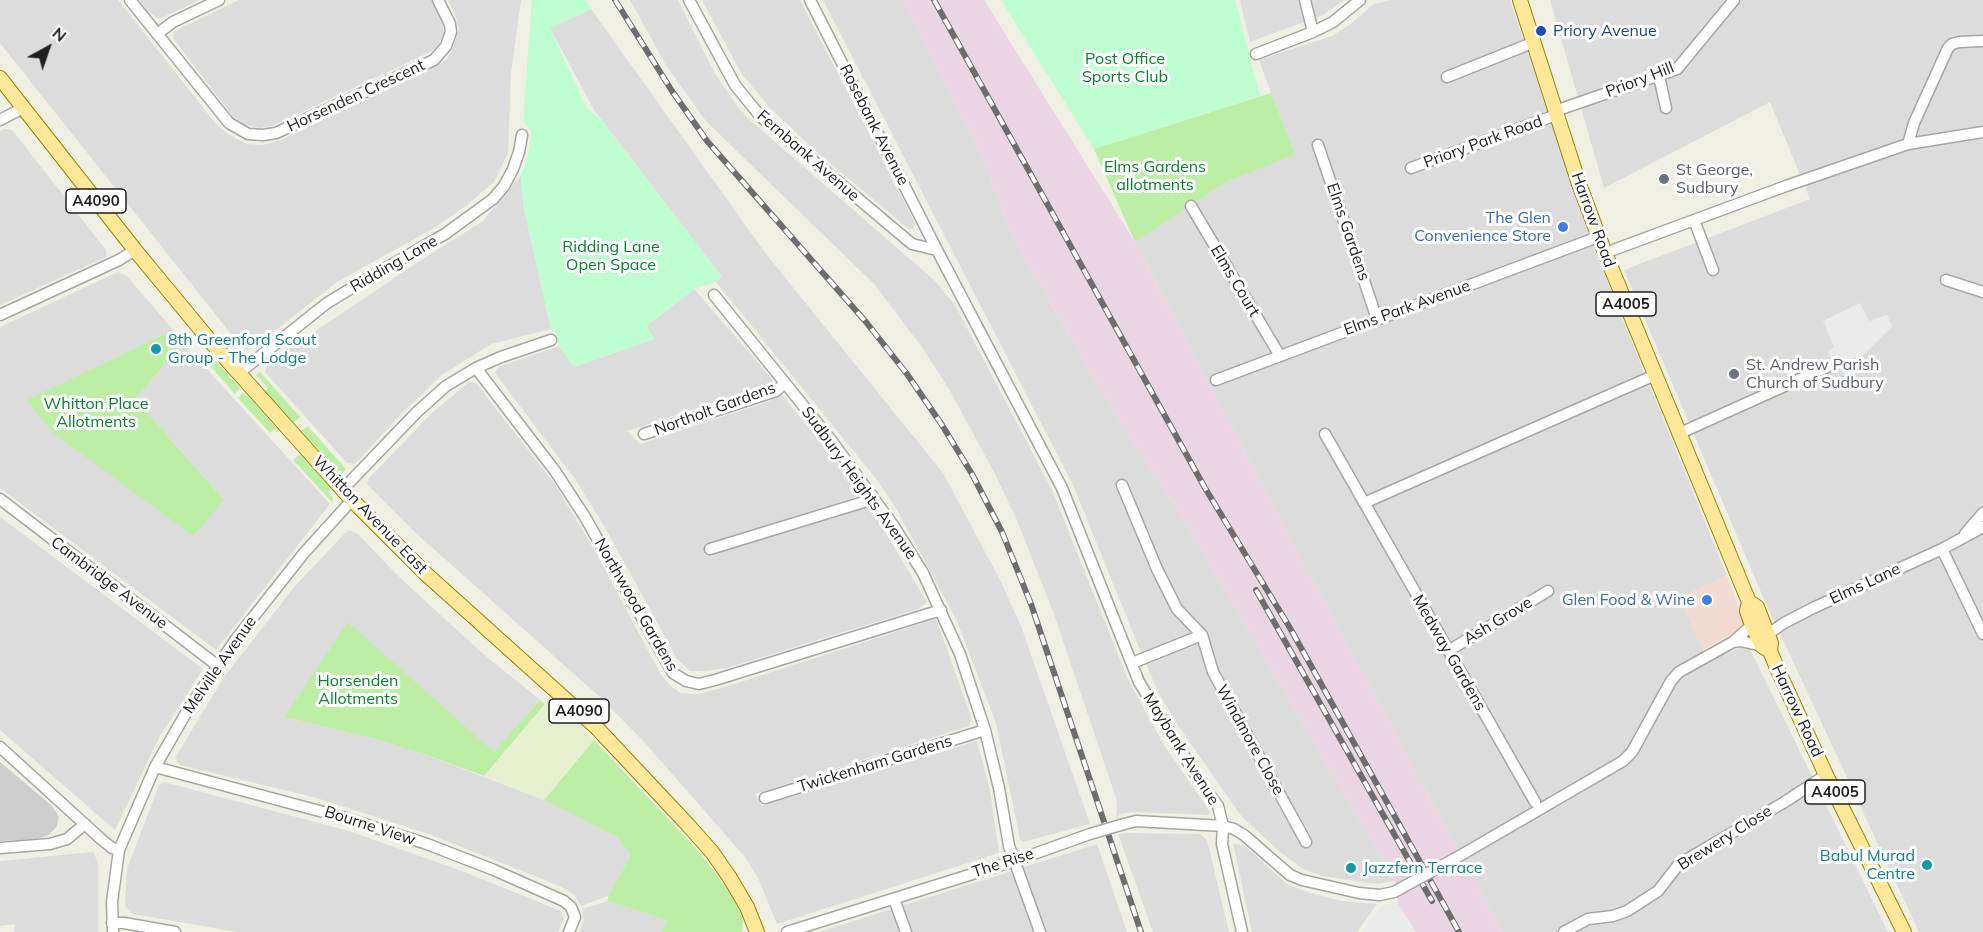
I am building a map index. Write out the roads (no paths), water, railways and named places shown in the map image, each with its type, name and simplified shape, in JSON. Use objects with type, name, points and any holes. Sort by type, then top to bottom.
[{"type":"main road","name":"Harrow Road","points":[[1520,0],[1555,113],[1598,237],[1749,603],[1747,611],[1752,624],[1766,644],[1826,775],[1904,932]]},
{"type":"main road","name":"Whitton Avenue East","points":[[0,78],[135,250],[238,373],[352,500],[426,574],[596,727],[658,792],[718,861],[747,908],[757,932]]},
{"type":"main road","name":"Harrow Road","points":[[1749,603],[1757,607],[1766,644]]},
{"type":"street","points":[[130,0],[157,34],[173,22],[219,0]]},
{"type":"street","name":"Horsenden Crescent","points":[[157,34],[228,123],[248,134],[263,135],[276,133],[434,60],[450,41],[450,24],[438,0]]},
{"type":"street","name":"Fernbank Avenue","points":[[690,0],[735,85],[762,117],[912,244],[937,250]]},
{"type":"street","name":"Rosebank Avenue","points":[[810,0],[937,250]]},
{"type":"street","points":[[1305,0],[1313,33]]},
{"type":"street","points":[[1256,54],[1313,33],[1333,22],[1360,0]]},
{"type":"street","name":"Priory Hill","points":[[1555,113],[1677,69],[1734,0]]},
{"type":"street","points":[[1908,144],[1914,123],[1952,44],[1983,41]]},
{"type":"street","points":[[1447,76],[1532,43]]},
{"type":"street","points":[[1659,76],[1666,108]]},
{"type":"street","points":[[0,120],[23,108]]},
{"type":"street","name":"Priory Park Road","points":[[1411,168],[1555,113]]},
{"type":"street","points":[[1605,253],[1908,144],[1983,132]]},
{"type":"street","name":"Ridding Lane","points":[[238,373],[327,303],[445,234],[493,199],[504,186],[513,169],[522,135]]},
{"type":"street","name":"Elms Gardens","points":[[1318,145],[1377,319]]},
{"type":"street","name":"Elms Court","points":[[1191,206],[1280,356]]},
{"type":"street","points":[[1694,220],[1713,270]]},
{"type":"street","name":"Elms Park Avenue","points":[[1216,380],[1598,237]]},
{"type":"street","points":[[0,315],[119,260],[135,250]]},
{"type":"street","name":"Maybank Avenue","points":[[937,250],[1062,488],[1139,682],[1153,707],[1198,780],[1218,806],[1223,826],[1244,835],[1290,875],[1302,880],[1359,893],[1380,895],[1394,892],[1623,761],[1632,752],[1671,681],[1679,672],[1733,642],[1752,624]]},
{"type":"street","points":[[1946,280],[1983,292]]},
{"type":"street","name":"Sudbury Heights Avenue","points":[[714,296],[872,495],[923,573],[960,654],[985,730],[999,788],[1009,846],[1040,932]]},
{"type":"street","points":[[343,489],[417,412],[446,386],[476,368],[501,357],[551,340]]},
{"type":"street","points":[[1678,434],[1827,367]]},
{"type":"street","name":"Northwood Gardens","points":[[476,368],[555,471],[585,517],[673,673],[686,681],[699,684],[715,681],[941,610]]},
{"type":"street","points":[[1364,503],[1655,375]]},
{"type":"street","name":"Northolt Gardens","points":[[644,434],[776,390],[785,383]]},
{"type":"street","name":"Medway Gardens","points":[[1325,435],[1535,802]]},
{"type":"street","name":"Windmore Close","points":[[1122,485],[1156,569],[1177,609],[1202,634],[1213,672],[1306,842]]},
{"type":"street","points":[[710,549],[867,501],[872,495]]},
{"type":"street","name":"Cambridge Avenue","points":[[0,499],[218,666]]},
{"type":"street","name":"Melville Avenue","points":[[112,928],[114,875],[118,850],[155,767],[186,713],[266,598],[352,500]]},
{"type":"street","name":"Elms Lane","points":[[1963,537],[1983,513]]},
{"type":"street","name":"Elms Lane","points":[[1766,644],[1784,623],[1942,549],[1983,527]]},
{"type":"street","points":[[1942,549],[1983,634]]},
{"type":"street","name":"Ash Grove","points":[[1448,651],[1548,591]]},
{"type":"street","points":[[1132,663],[1202,634]]},
{"type":"street","points":[[1733,642],[1766,644]]},
{"type":"street","name":"Twickenham Gardens","points":[[765,798],[985,730]]},
{"type":"street","points":[[0,747],[112,848],[118,850]]},
{"type":"street","name":"Bourne View","points":[[155,767],[290,801],[428,844],[494,870],[564,901],[575,917],[569,932]]},
{"type":"street","name":"Brewery Close","points":[[1564,932],[1588,919],[1613,916],[1627,911],[1658,891],[1679,864],[1826,775]]},
{"type":"street","name":"The Rise","points":[[787,932],[1136,821],[1223,826]]},
{"type":"street","points":[[0,848],[50,844],[67,839],[85,824]]},
{"type":"street","points":[[1223,826],[1222,844],[1242,932]]},
{"type":"street","points":[[894,898],[906,932]]},
{"type":"street","points":[[112,928],[175,932]]},
{"type":"railway","points":[[615,0],[672,91],[707,141],[866,322],[907,374],[972,474],[1002,532],[1031,604],[1141,932]]},
{"type":"railway","points":[[934,0],[1205,488],[1290,628],[1459,932]]},
{"type":"railway","points":[[1256,590],[1432,901]]},
{"type":"place","name":"Priory Avenue","points":[[1541,31]]},
{"type":"place","name":"St George, Sudbury","points":[[1664,179]]},
{"type":"place","name":"The Glen Convenience Store","points":[[1563,227]]},
{"type":"place","name":"8th Greenford Scout Group - The Lodge","points":[[156,349]]},
{"type":"place","name":"St. Andrew Parish Church of Sudbury","points":[[1734,374]]},
{"type":"place","name":"Glen Food & Wine","points":[[1707,600]]},
{"type":"place","name":"Babul Murad Centre","points":[[1927,865]]},
{"type":"place","name":"Jazzfern Terrace","points":[[1351,868]]},
{"type":"park label","name":"Post Office Sports Club","points":[[1125,68]]},
{"type":"park label","name":"Elms Gardens allotments","points":[[1155,176]]},
{"type":"park label","name":"Ridding Lane Open Space","points":[[611,256]]},
{"type":"park label","name":"Whitton Place Allotments","points":[[96,413]]},
{"type":"park label","name":"Horsenden Allotments","points":[[358,690]]}]
